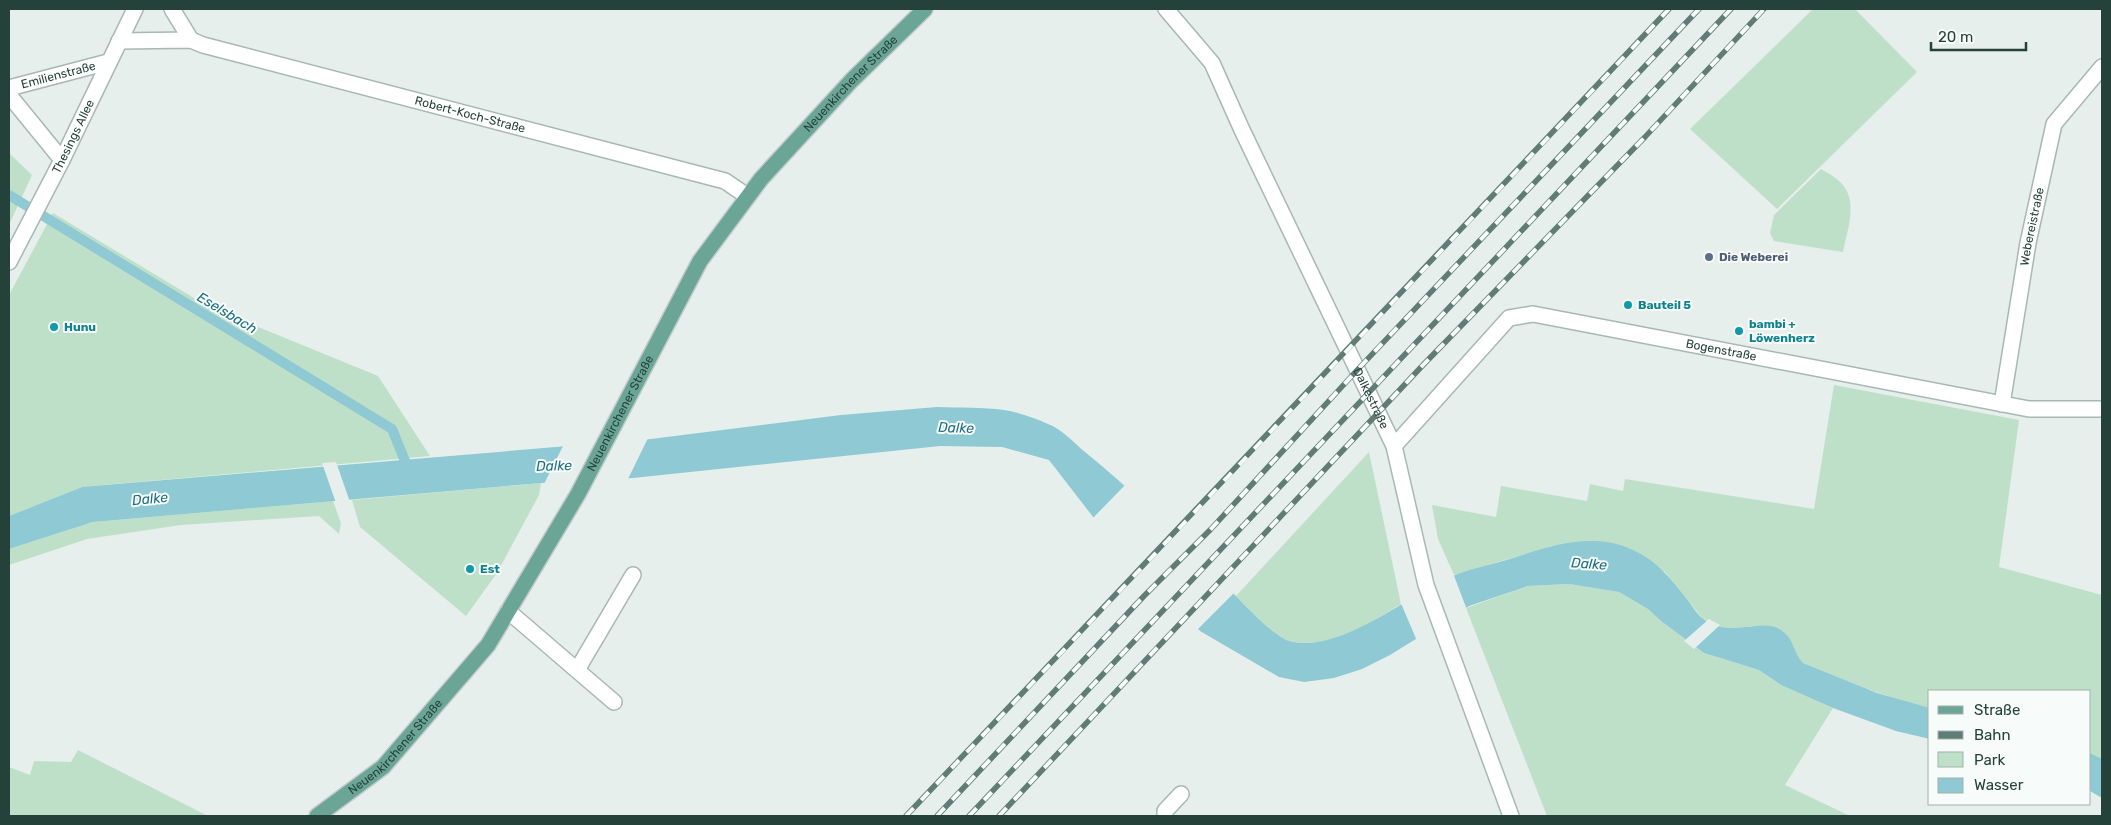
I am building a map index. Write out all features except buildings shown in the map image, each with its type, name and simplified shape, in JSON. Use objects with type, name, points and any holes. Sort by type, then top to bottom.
[{"type":"main road","name":"Neuenkirchener Straße","points":[[316,816],[383,767],[488,645],[578,494],[700,261],[746,196],[852,80],[925,9]]},
{"type":"street","name":"Thesings Allee","points":[[9,262],[62,160],[135,9]]},
{"type":"street","points":[[172,9],[191,40]]},
{"type":"street","name":"Dalkestraße","points":[[1166,9],[1212,63],[1242,130],[1394,446],[1426,584],[1511,816]]},
{"type":"street","name":"Robert-Koch-Straße","points":[[119,41],[191,40],[222,50],[725,181],[746,196]]},
{"type":"street","name":"Emilienstraße","points":[[9,88],[108,62]]},
{"type":"street","name":"Webereistraße","points":[[2002,404],[2028,243],[2054,124],[2102,67]]},
{"type":"street","name":"Emilienstraße","points":[[9,95],[62,160]]},
{"type":"street","name":"Bogenstraße","points":[[1394,446],[1509,318],[1533,314],[2029,409],[2102,409]]},
{"type":"street","points":[[577,670],[633,575]]},
{"type":"street","points":[[508,610],[614,702]]},
{"type":"street","points":[[1165,816],[1165,811],[1180,794]]},
{"type":"green space","points":[[1813,9],[1855,9],[1917,72],[1777,209],[1690,129]]},
{"type":"green space","points":[[9,153],[32,175],[9,225]]},
{"type":"green space","points":[[1821,169],[1839,181],[1849,198],[1851,207],[1849,226],[1843,252],[1774,241],[1770,233],[1774,215]]},
{"type":"green space","points":[[53,213],[209,307],[378,376],[430,456],[82,487],[9,516],[9,295]]},
{"type":"green space","points":[[1834,385],[2019,420],[1999,567],[2102,595],[2102,759],[2091,754],[2091,690],[1928,690],[1928,708],[1913,704],[1881,694],[1803,663],[1796,657],[1788,636],[1783,631],[1762,626],[1722,629],[1702,618],[1665,572],[1552,546],[1454,575],[1438,539],[1432,505],[1496,517],[1501,486],[1587,501],[1590,484],[1623,491],[1625,479],[1814,509]]},
{"type":"green space","points":[[1369,452],[1401,604],[1362,627],[1333,639],[1303,643],[1289,641],[1276,634],[1236,596]]},
{"type":"green space","points":[[541,483],[539,495],[497,573],[466,616],[360,527],[352,500]]},
{"type":"green space","points":[[333,501],[341,523],[339,534],[319,516],[181,525],[87,539],[9,565],[9,549],[93,522]]},
{"type":"green space","points":[[1569,584],[1619,592],[1648,609],[1704,653],[1759,670],[1781,685],[1833,708],[1785,785],[1850,816],[1547,816],[1466,608],[1528,586]]},
{"type":"green space","points":[[78,750],[208,816],[9,816],[9,767],[30,775],[34,761],[71,762]]},
{"type":"water","name":"Dalke","points":[[937,407],[988,408],[1021,414],[1053,426],[1068,436],[1140,500],[1257,617],[1282,638],[1289,641],[1309,643],[1351,632],[1435,585],[1471,569],[1568,543],[1601,541],[1617,544],[1649,559],[1675,584],[1700,616],[1713,625],[1725,628],[1767,626],[1776,628],[1788,636],[1803,663],[1877,693],[1928,707],[1928,739],[1896,731],[1833,708],[1781,685],[1759,670],[1704,653],[1648,609],[1619,592],[1569,584],[1528,586],[1469,606],[1390,655],[1362,669],[1334,678],[1304,682],[1279,677],[1200,631],[1097,522],[1049,460],[1002,447],[940,446],[633,478],[541,483],[93,522],[9,549],[9,516],[82,487],[651,439],[841,415]],"holes":[[[1114,504],[1214,608],[1207,608],[1108,505]]]},
{"type":"water","points":[[2091,754],[2102,759],[2102,798],[2091,792]]},
{"type":"pier","points":[[649,436],[627,481],[543,486],[565,442]]},
{"type":"pier","points":[[336,462],[350,502],[336,503],[322,463]]},
{"type":"pier","points":[[1127,483],[1235,592],[1197,630],[1092,519]],"holes":[[[1111,506],[1113,506],[1211,607]]]},
{"type":"pier","points":[[1453,573],[1467,610],[1417,641],[1400,601]]},
{"type":"pier","points":[[1709,619],[1720,625],[1694,649],[1684,641]]},
{"type":"waterway","name":"Eselsbach","points":[[9,195],[392,429],[409,471]]},
{"type":"railway","points":[[906,816],[1669,9]]},
{"type":"railway","points":[[937,816],[1144,596],[1211,529],[1360,367],[1699,9]]},
{"type":"railway","points":[[969,816],[1731,9]]},
{"type":"railway","points":[[999,816],[1424,364],[1645,137],[1764,9]]},
{"type":"place","name":"Die Weberei","points":[[1709,257]]},
{"type":"place","name":"Bauteil 5","points":[[1628,305]]},
{"type":"place","name":"Hunu","points":[[54,327]]},
{"type":"place","name":"bambi + Löwenherz","points":[[1739,331]]},
{"type":"place","name":"Est","points":[[470,569]]}]
